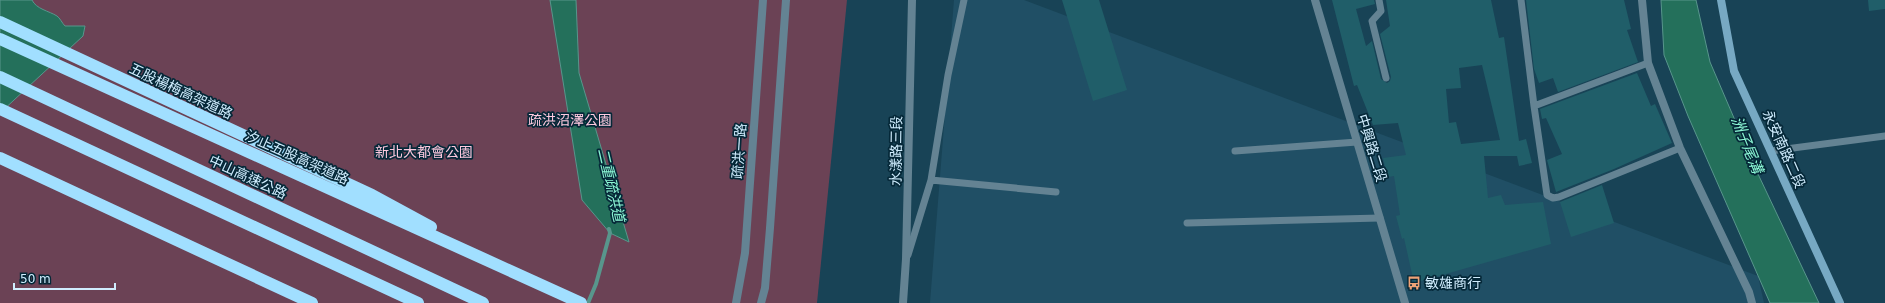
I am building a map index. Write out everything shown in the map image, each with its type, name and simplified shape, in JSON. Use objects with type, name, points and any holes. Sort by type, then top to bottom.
[{"type":"highway","name":"五股楊梅高架道路","points":[[0,22],[372,195],[520,275]]},
{"type":"highway","name":"汐止五股高架道路","points":[[0,39],[581,303]]},
{"type":"highway","name":"中山高速公路","points":[[0,77],[483,303]]},
{"type":"highway","points":[[0,109],[418,303]]},
{"type":"highway","points":[[0,158],[312,303]]},
{"type":"main road","name":"永安南路二段","points":[[1721,0],[1734,71],[1840,303]]},
{"type":"street","name":"疏洪一路","points":[[736,303],[745,253],[763,0]]},
{"type":"street","points":[[761,303],[765,288],[770,228],[786,0]]},
{"type":"street","name":"水漾路三段","points":[[903,303],[906,259],[912,0]]},
{"type":"street","name":"中興路二段","points":[[1314,0],[1405,303]]},
{"type":"street","points":[[1642,0],[1648,63],[1680,148],[1749,292],[1752,303]]},
{"type":"lane","points":[[906,259],[931,180],[948,75],[964,0]]},
{"type":"lane","points":[[1379,0],[1381,12],[1372,21],[1386,78]]},
{"type":"lane","points":[[1521,0],[1547,195],[1553,198],[1680,148]]},
{"type":"lane","points":[[1534,106],[1648,63]]},
{"type":"lane","points":[[1771,150],[1885,136]]},
{"type":"lane","points":[[1235,151],[1357,142]]},
{"type":"lane","points":[[931,180],[1056,192]]},
{"type":"lane","points":[[1187,224],[1380,218]]},
{"type":"shaded area","points":[[954,0],[1024,0],[1758,276],[1764,303],[930,303]]},
{"type":"green space","name":"新北大都會公園","points":[[0,0],[847,0],[817,303],[0,303]]},
{"type":"water","points":[[0,0],[32,0],[36,6],[57,16],[65,26],[85,26],[83,36],[0,113]]},
{"type":"water","points":[[550,0],[576,0],[579,73],[629,242],[610,233],[582,200]]},
{"type":"water","points":[[1661,0],[1696,0],[1710,62],[1758,174],[1819,303],[1770,303],[1688,116],[1664,55]]},
{"type":"building","points":[[1062,0],[1099,0],[1127,90],[1093,101]]},
{"type":"building","points":[[1332,0],[1374,0],[1375,4],[1356,9],[1366,46],[1372,41],[1381,79],[1387,83],[1390,81],[1391,77],[1380,34],[1390,26],[1386,0],[1491,0],[1499,38],[1504,37],[1519,141],[1526,139],[1532,163],[1519,166],[1517,156],[1484,156],[1488,198],[1501,195],[1505,205],[1543,202],[1551,244],[1414,283],[1404,238],[1402,239],[1396,216],[1400,215],[1394,176],[1388,177],[1383,158],[1406,155],[1398,123],[1373,125],[1357,85],[1354,86]],"holes":[[[1482,65],[1500,140],[1461,144],[1456,122],[1449,123],[1446,89],[1461,88],[1459,68]]]},
{"type":"building","points":[[1526,0],[1624,0],[1631,29],[1627,30],[1638,62],[1558,92],[1553,78],[1539,83],[1534,69]]},
{"type":"building","points":[[1868,0],[1885,0],[1885,9],[1869,11]]},
{"type":"building","points":[[1637,73],[1651,106],[1655,104],[1672,143],[1614,169],[1556,192],[1547,160],[1562,154],[1546,118],[1542,119],[1540,109]]},
{"type":"building","points":[[1602,185],[1614,223],[1571,237],[1560,202]]},
{"type":"waterway","name":"二重疏洪道","points":[[588,303],[596,284],[610,233],[609,229]]},
{"type":"place","name":"敏雄商行","points":[[1414,283]]},
{"type":"park label","name":"疏洪沼澤公園","points":[[570,120]]},
{"type":"water label","name":"洲子尾溝","points":[[1747,145]]}]
